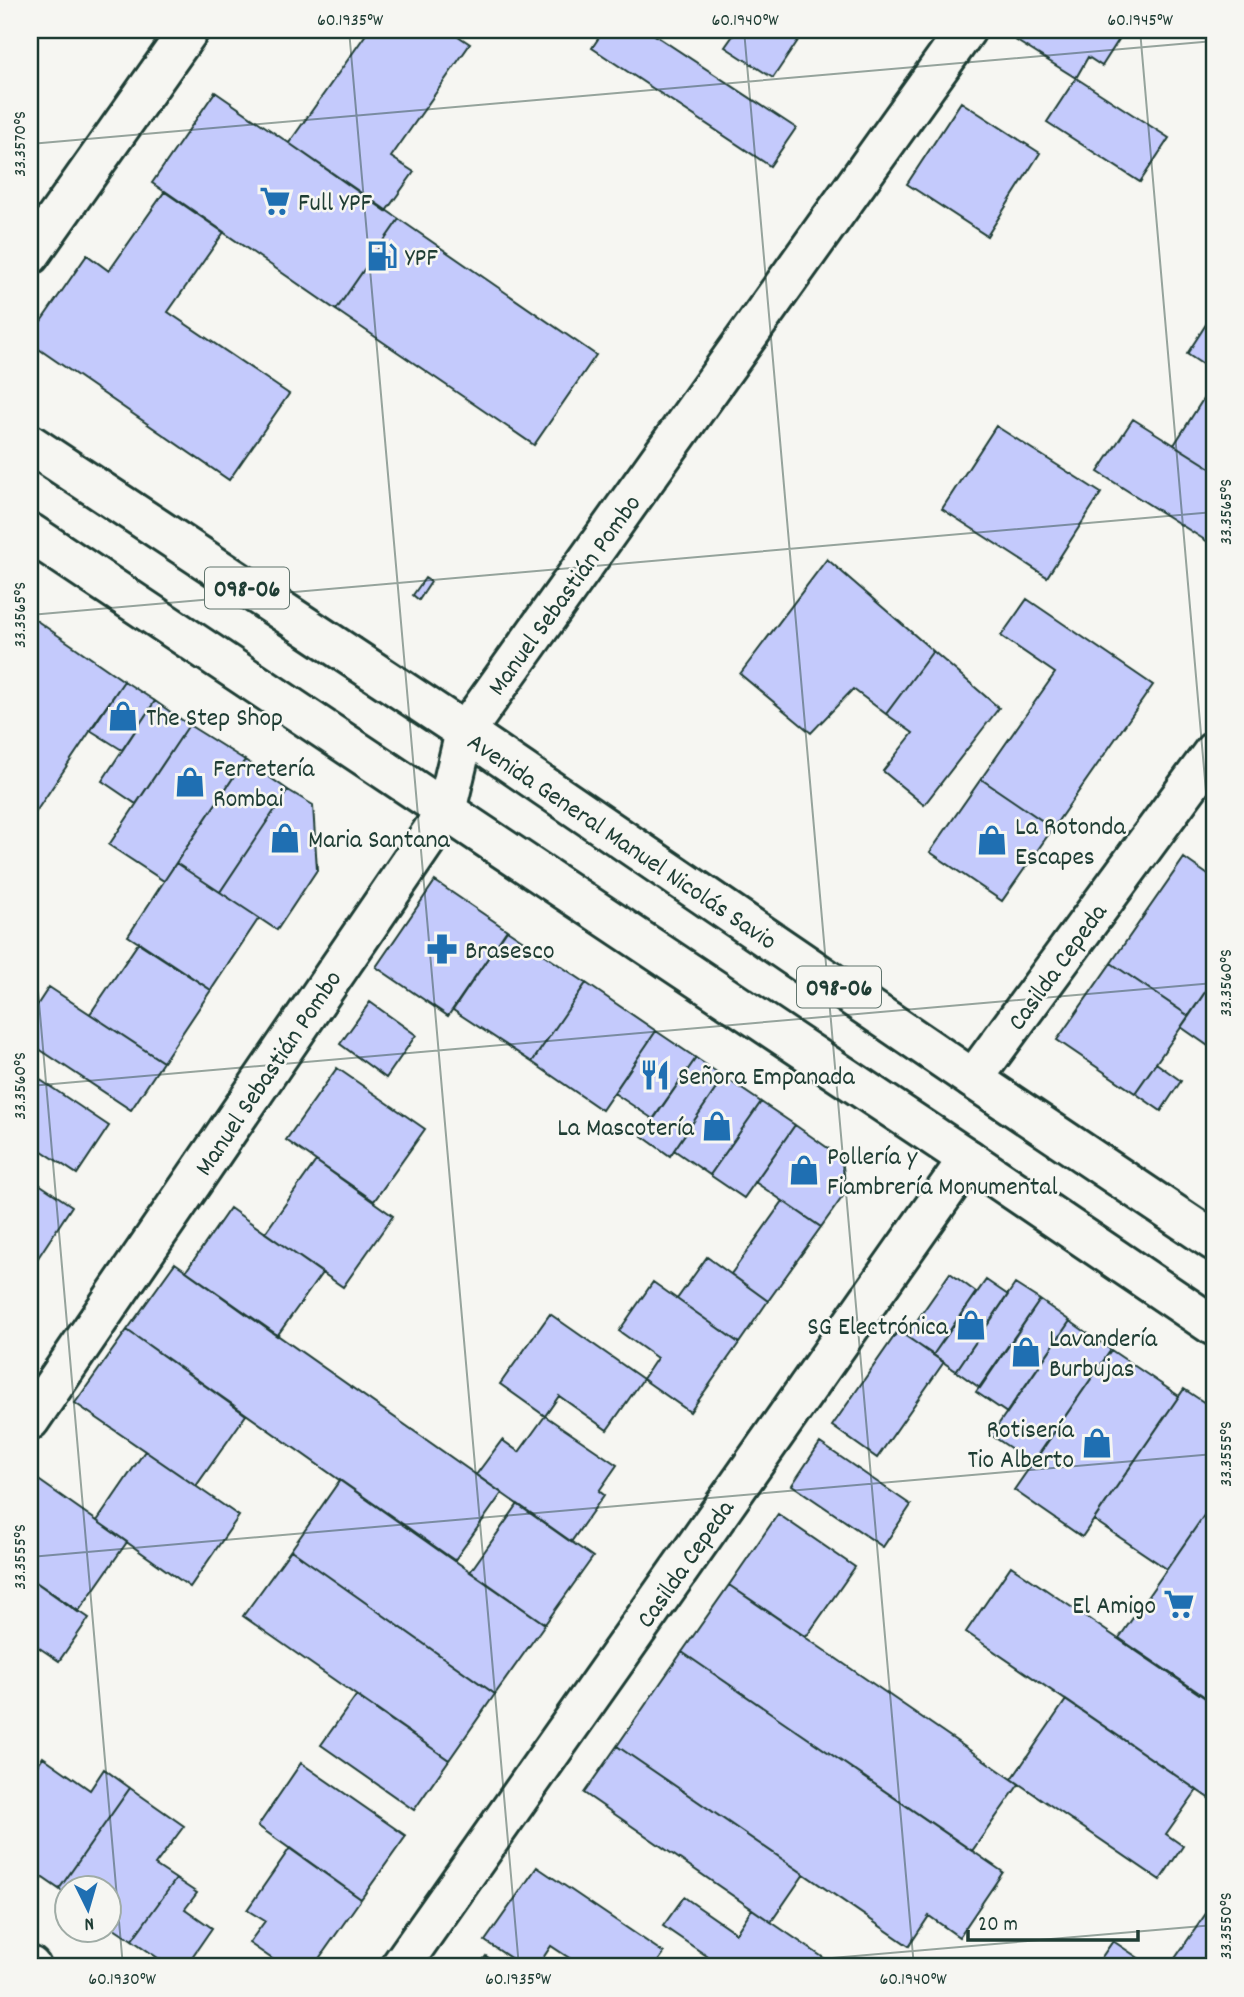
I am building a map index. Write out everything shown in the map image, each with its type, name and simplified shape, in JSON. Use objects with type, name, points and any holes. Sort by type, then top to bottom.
[{"type":"street","points":[[30,255],[189,30]]},
{"type":"street","name":"Manuel Sebastián Pombo","points":[[30,1420],[446,811],[465,732],[966,30]]},
{"type":"street","name":"Avenida General Manuel Nicolás Savio","points":[[30,444],[465,732],[1214,1241]]},
{"type":"street","name":"098-06","points":[[30,533],[1214,1326]]},
{"type":"street","name":"Casilda Cepeda","points":[[973,1079],[1214,751]]},
{"type":"street","name":"Casilda Cepeda","points":[[400,1967],[968,1159]]},
{"type":"building","points":[[369,30],[449,30],[470,44],[391,157],[414,172],[386,211],[289,143]]},
{"type":"building","points":[[604,30],[647,30],[796,128],[770,166],[592,48]]},
{"type":"building","points":[[737,30],[805,30],[773,78],[725,47]]},
{"type":"building","points":[[1017,30],[1125,30],[1102,66],[1088,57],[1076,78],[1012,38]]},
{"type":"building","points":[[1076,78],[1169,138],[1140,182],[1047,122]]},
{"type":"building","name":"Full YPF","points":[[215,92],[399,219],[336,310],[152,183]]},
{"type":"building","points":[[961,102],[1040,153],[987,236],[907,184]]},
{"type":"building","points":[[165,191],[224,232],[168,312],[289,394],[229,480],[30,343],[30,337],[87,255],[109,271]]},
{"type":"building","points":[[399,219],[596,355],[534,445],[336,310]]},
{"type":"building","points":[[1214,312],[1214,372],[1187,354]]},
{"type":"building","points":[[1214,382],[1214,470],[1174,445]]},
{"type":"building","points":[[1133,419],[1214,470],[1214,533],[1208,542],[1098,472]]},
{"type":"building","points":[[996,426],[1101,493],[1047,577],[942,509]]},
{"type":"building","points":[[827,559],[933,651],[886,714],[853,689],[811,733],[740,674]]},
{"type":"building","points":[[425,578],[431,582],[419,600],[413,595]]},
{"type":"building","points":[[1027,599],[1153,685],[1053,828],[981,779],[1055,673],[1001,636]]},
{"type":"building","points":[[30,616],[124,681],[31,819],[30,818]]},
{"type":"building","points":[[933,651],[999,708],[924,805],[883,771],[913,733],[886,714]]},
{"type":"building","name":"The Step Shop","points":[[124,681],[155,701],[122,750],[90,730]]},
{"type":"building","points":[[155,701],[189,725],[136,804],[102,781]]},
{"type":"building","name":"Ferretería Rombai","points":[[189,725],[245,760],[164,881],[109,845]]},
{"type":"building","points":[[245,760],[288,790],[220,892],[176,863]]},
{"type":"building","name":"La Rotonda Escapes","points":[[981,779],[1053,828],[1002,901],[930,852]]},
{"type":"building","name":"Maria Santana","points":[[288,790],[313,805],[317,870],[277,930],[220,892]]},
{"type":"building","points":[[1184,858],[1214,879],[1214,979],[1189,1016],[1111,963]]},
{"type":"building","points":[[176,863],[259,918],[211,990],[128,936]]},
{"type":"building","name":"Brasesco","points":[[435,881],[507,930],[448,1016],[376,967]]},
{"type":"building","points":[[507,930],[586,983],[532,1062],[453,1010]]},
{"type":"building","points":[[139,942],[211,990],[163,1062],[90,1014]]},
{"type":"building","points":[[1111,963],[1189,1016],[1135,1093],[1057,1040]]},
{"type":"building","points":[[1214,979],[1214,1050],[1181,1027]]},
{"type":"building","points":[[586,983],[656,1031],[602,1110],[532,1062]]},
{"type":"building","points":[[49,987],[163,1062],[131,1110],[30,1043],[30,1016]]},
{"type":"building","points":[[370,1002],[416,1035],[386,1078],[340,1044]]},
{"type":"building","name":"Señora Empanada","points":[[656,1031],[696,1058],[653,1119],[614,1093]]},
{"type":"building","points":[[696,1058],[724,1077],[670,1156],[642,1136]]},
{"type":"building","points":[[1156,1063],[1181,1081],[1161,1111],[1135,1093]]},
{"type":"building","points":[[337,1068],[425,1129],[374,1201],[286,1140]]},
{"type":"building","points":[[30,1073],[109,1126],[77,1174],[30,1143]]},
{"type":"building","name":"La Mascotería","points":[[724,1077],[761,1102],[710,1175],[674,1150]]},
{"type":"building","points":[[761,1102],[795,1125],[744,1198],[710,1175]]},
{"type":"building","name":"Pollería y Fiambrería Monumental","points":[[795,1125],[842,1158],[846,1192],[821,1227],[755,1182]]},
{"type":"building","points":[[316,1161],[393,1216],[343,1287],[265,1233]]},
{"type":"building","points":[[30,1178],[72,1206],[30,1270]]},
{"type":"building","points":[[783,1201],[821,1227],[768,1301],[731,1274]]},
{"type":"building","points":[[230,1208],[322,1273],[277,1336],[186,1271]]},
{"type":"building","points":[[707,1257],[768,1301],[739,1343],[677,1299]]},
{"type":"building","points":[[175,1263],[502,1493],[454,1561],[127,1330]]},
{"type":"building","points":[[950,1273],[976,1292],[933,1355],[906,1336]]},
{"type":"building","name":"SG Electrónica","points":[[986,1280],[1008,1295],[956,1371],[933,1355]]},
{"type":"building","points":[[653,1282],[739,1343],[690,1412],[643,1379],[657,1358],[619,1331]]},
{"type":"building","points":[[1015,1284],[1040,1300],[980,1388],[956,1371]]},
{"type":"building","name":"Lavandería Burbujas","points":[[1040,1300],[1070,1321],[1007,1413],[976,1392]]},
{"type":"building","points":[[550,1314],[643,1379],[607,1430],[559,1396],[545,1416],[500,1384]]},
{"type":"building","points":[[1070,1321],[1111,1350],[1033,1463],[991,1435]]},
{"type":"building","points":[[127,1330],[246,1415],[196,1486],[75,1403]]},
{"type":"building","points":[[898,1331],[944,1362],[877,1458],[832,1426]]},
{"type":"building","name":"Rotisería Tio Alberto","points":[[1111,1350],[1179,1396],[1082,1537],[1014,1490]]},
{"type":"building","points":[[1184,1389],[1214,1409],[1214,1501],[1167,1569],[1094,1520]]},
{"type":"building","points":[[545,1416],[617,1465],[599,1491],[604,1495],[571,1542],[476,1475],[502,1440],[519,1452]]},
{"type":"building","points":[[820,1443],[911,1505],[883,1547],[792,1485]]},
{"type":"building","points":[[145,1451],[239,1516],[190,1587],[97,1521]]},
{"type":"building","points":[[30,1474],[127,1542],[78,1612],[30,1578]]},
{"type":"building","points":[[340,1480],[545,1624],[495,1694],[291,1550]]},
{"type":"building","name":"El Amigo","points":[[1214,1501],[1214,1703],[1119,1638]]},
{"type":"building","points":[[518,1504],[593,1557],[545,1624],[470,1572]]},
{"type":"building","points":[[778,1514],[855,1567],[806,1637],[729,1585]]},
{"type":"building","points":[[291,1550],[495,1694],[449,1760],[243,1616]]},
{"type":"building","points":[[1011,1566],[1214,1704],[1214,1793],[1210,1799],[966,1632]]},
{"type":"building","points":[[30,1578],[89,1618],[59,1661],[35,1645],[30,1652]]},
{"type":"building","points":[[729,1585],[1019,1784],[972,1851],[682,1652]]},
{"type":"building","points":[[682,1652],[1003,1872],[959,1937],[929,1916],[909,1946],[617,1746]]},
{"type":"building","points":[[356,1696],[449,1760],[414,1810],[321,1745]]},
{"type":"building","points":[[1066,1700],[1197,1790],[1166,1834],[1183,1846],[1160,1880],[1012,1779]]},
{"type":"building","points":[[617,1746],[804,1874],[771,1922],[584,1793]]},
{"type":"building","points":[[43,1757],[90,1790],[104,1769],[130,1788],[70,1874],[52,1874],[52,1884],[30,1869],[30,1776]]},
{"type":"building","points":[[301,1763],[406,1836],[361,1899],[258,1826]]},
{"type":"building","points":[[130,1788],[184,1826],[155,1865],[176,1879],[132,1940],[122,1933],[122,1874],[70,1874]]},
{"type":"building","points":[[290,1848],[361,1899],[313,1967],[284,1967],[249,1943],[265,1921],[247,1910]]},
{"type":"building","points":[[537,1867],[664,1953],[654,1967],[583,1967],[551,1946],[537,1967],[524,1967],[485,1941]]},
{"type":"building","points":[[176,1879],[197,1893],[185,1909],[212,1928],[185,1967],[171,1967],[132,1940]]},
{"type":"building","points":[[684,1897],[736,1933],[752,1909],[837,1967],[723,1967],[663,1926]]},
{"type":"building","points":[[1214,1902],[1214,1967],[1169,1967]]},
{"type":"building","points":[[1113,1941],[1152,1967],[1095,1967]]},
{"type":"building","points":[[486,1956],[502,1967],[478,1967]]},
{"type":"place","name":"Full YPF","points":[[275,201]]},
{"type":"place","name":"YPF","points":[[382,256]]},
{"type":"place","name":"The Step Shop","points":[[123,716]]},
{"type":"place","name":"Ferretería Rombai","points":[[190,782]]},
{"type":"place","name":"Maria Santana","points":[[285,838]]},
{"type":"place","name":"La Rotonda Escapes","points":[[992,840]]},
{"type":"place","name":"Brasesco","points":[[442,949]]},
{"type":"place","name":"Señora Empanada","points":[[655,1075]]},
{"type":"place","name":"La Mascotería","points":[[717,1126]]},
{"type":"place","name":"Pollería y Fiambrería Monumental","points":[[804,1170]]},
{"type":"place","name":"SG Electrónica","points":[[971,1325]]},
{"type":"place","name":"Lavandería Burbujas","points":[[1026,1352]]},
{"type":"place","name":"Rotisería Tio Alberto","points":[[1097,1443]]},
{"type":"place","name":"El Amigo","points":[[1179,1604]]}]
